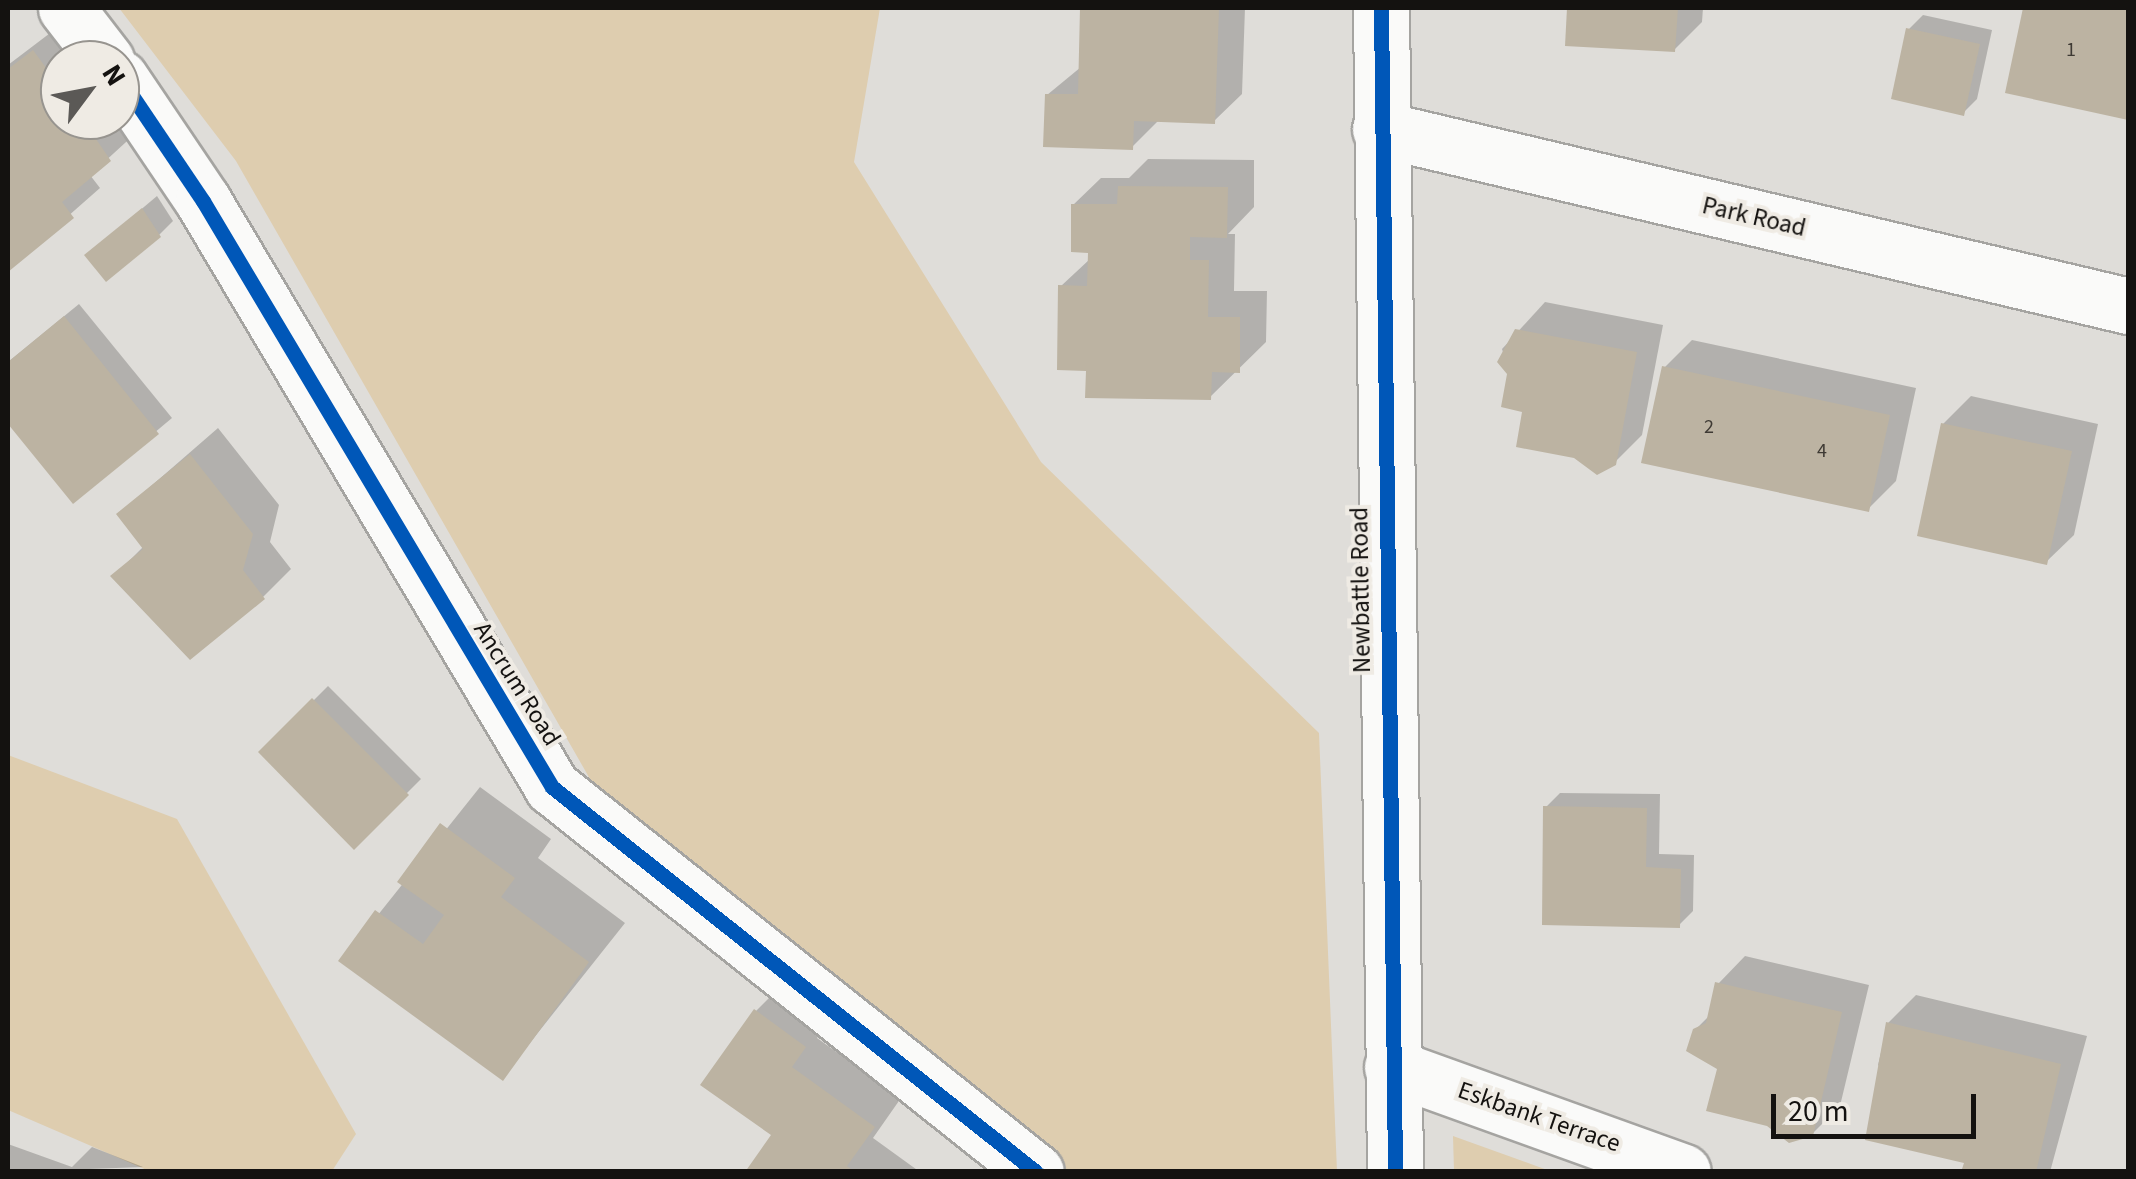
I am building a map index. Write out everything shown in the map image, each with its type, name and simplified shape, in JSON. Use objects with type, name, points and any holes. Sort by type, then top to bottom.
[{"type":"street","points":[[66,8],[91,40]]},
{"type":"street","name":"Newbattle Road","points":[[1381,8],[1396,1172]]},
{"type":"street","name":"Ancrum Road","points":[[140,108],[203,201],[552,787],[1036,1172]]},
{"type":"street","name":"Park Road","points":[[1380,129],[2128,306]]},
{"type":"street","name":"Eskbank Terrace","points":[[1393,1088],[1683,1172]]},
{"type":"shaded area","points":[[119,8],[880,8],[854,162],[1041,462],[1319,733],[1337,1171],[1014,1171],[995,1131],[590,779],[236,161]]},
{"type":"shaded area","points":[[8,755],[177,819],[356,1134],[332,1171],[149,1171],[8,1110]]},
{"type":"shaded area","points":[[1453,1136],[1550,1171],[1454,1171]]},
{"type":"building","points":[[1080,8],[1219,8],[1215,124],[1134,121],[1133,150],[1043,147],[1045,94],[1078,94]]},
{"type":"building","points":[[1567,8],[1678,8],[1675,52],[1565,46]]},
{"type":"building","points":[[2023,8],[2128,8],[2128,120],[2005,93]]},
{"type":"building","points":[[1906,28],[1980,44],[1964,116],[1891,99]]},
{"type":"building","points":[[33,50],[40,60],[40,140],[97,140],[111,161],[62,202],[74,218],[8,272],[8,69]]},
{"type":"building","points":[[1118,186],[1228,187],[1227,238],[1190,237],[1190,260],[1209,260],[1208,317],[1240,317],[1240,373],[1212,372],[1211,400],[1085,398],[1086,371],[1057,370],[1058,285],[1087,286],[1088,253],[1071,252],[1071,204],[1117,204]]},
{"type":"building","points":[[142,208],[161,237],[106,282],[84,255]]},
{"type":"building","points":[[64,316],[159,434],[73,504],[8,424],[8,362]]},
{"type":"building","points":[[1515,329],[1637,352],[1616,465],[1597,475],[1574,458],[1516,447],[1522,412],[1501,407],[1507,374],[1497,362]]},
{"type":"building","points":[[1662,366],[1890,415],[1869,512],[1641,463]]},
{"type":"building","points":[[1941,423],[2072,451],[2047,565],[1917,536]]},
{"type":"building","points":[[190,454],[253,534],[243,570],[265,599],[190,660],[110,576],[143,549],[116,514]]},
{"type":"building","points":[[312,698],[409,795],[354,850],[258,752]]},
{"type":"building","points":[[1543,806],[1647,808],[1646,867],[1681,869],[1680,928],[1542,925]]},
{"type":"building","points":[[440,823],[515,878],[501,897],[589,962],[503,1081],[338,961],[375,910],[423,944],[444,915],[397,882]]},
{"type":"building","points":[[1715,982],[1842,1012],[1813,1136],[1789,1143],[1767,1126],[1706,1111],[1717,1069],[1686,1051],[1693,1029],[1706,1023]]},
{"type":"building","points":[[754,1009],[806,1047],[792,1067],[875,1127],[847,1166],[854,1172],[745,1172],[771,1135],[700,1085]]},
{"type":"building","points":[[1886,1022],[2061,1064],[2036,1172],[1961,1172],[1964,1163],[1865,1140]]},
{"type":"cycle path","points":[[1381,8],[1395,1172]]},
{"type":"cycle path","points":[[140,108],[203,201],[552,787],[1036,1172]]}]
